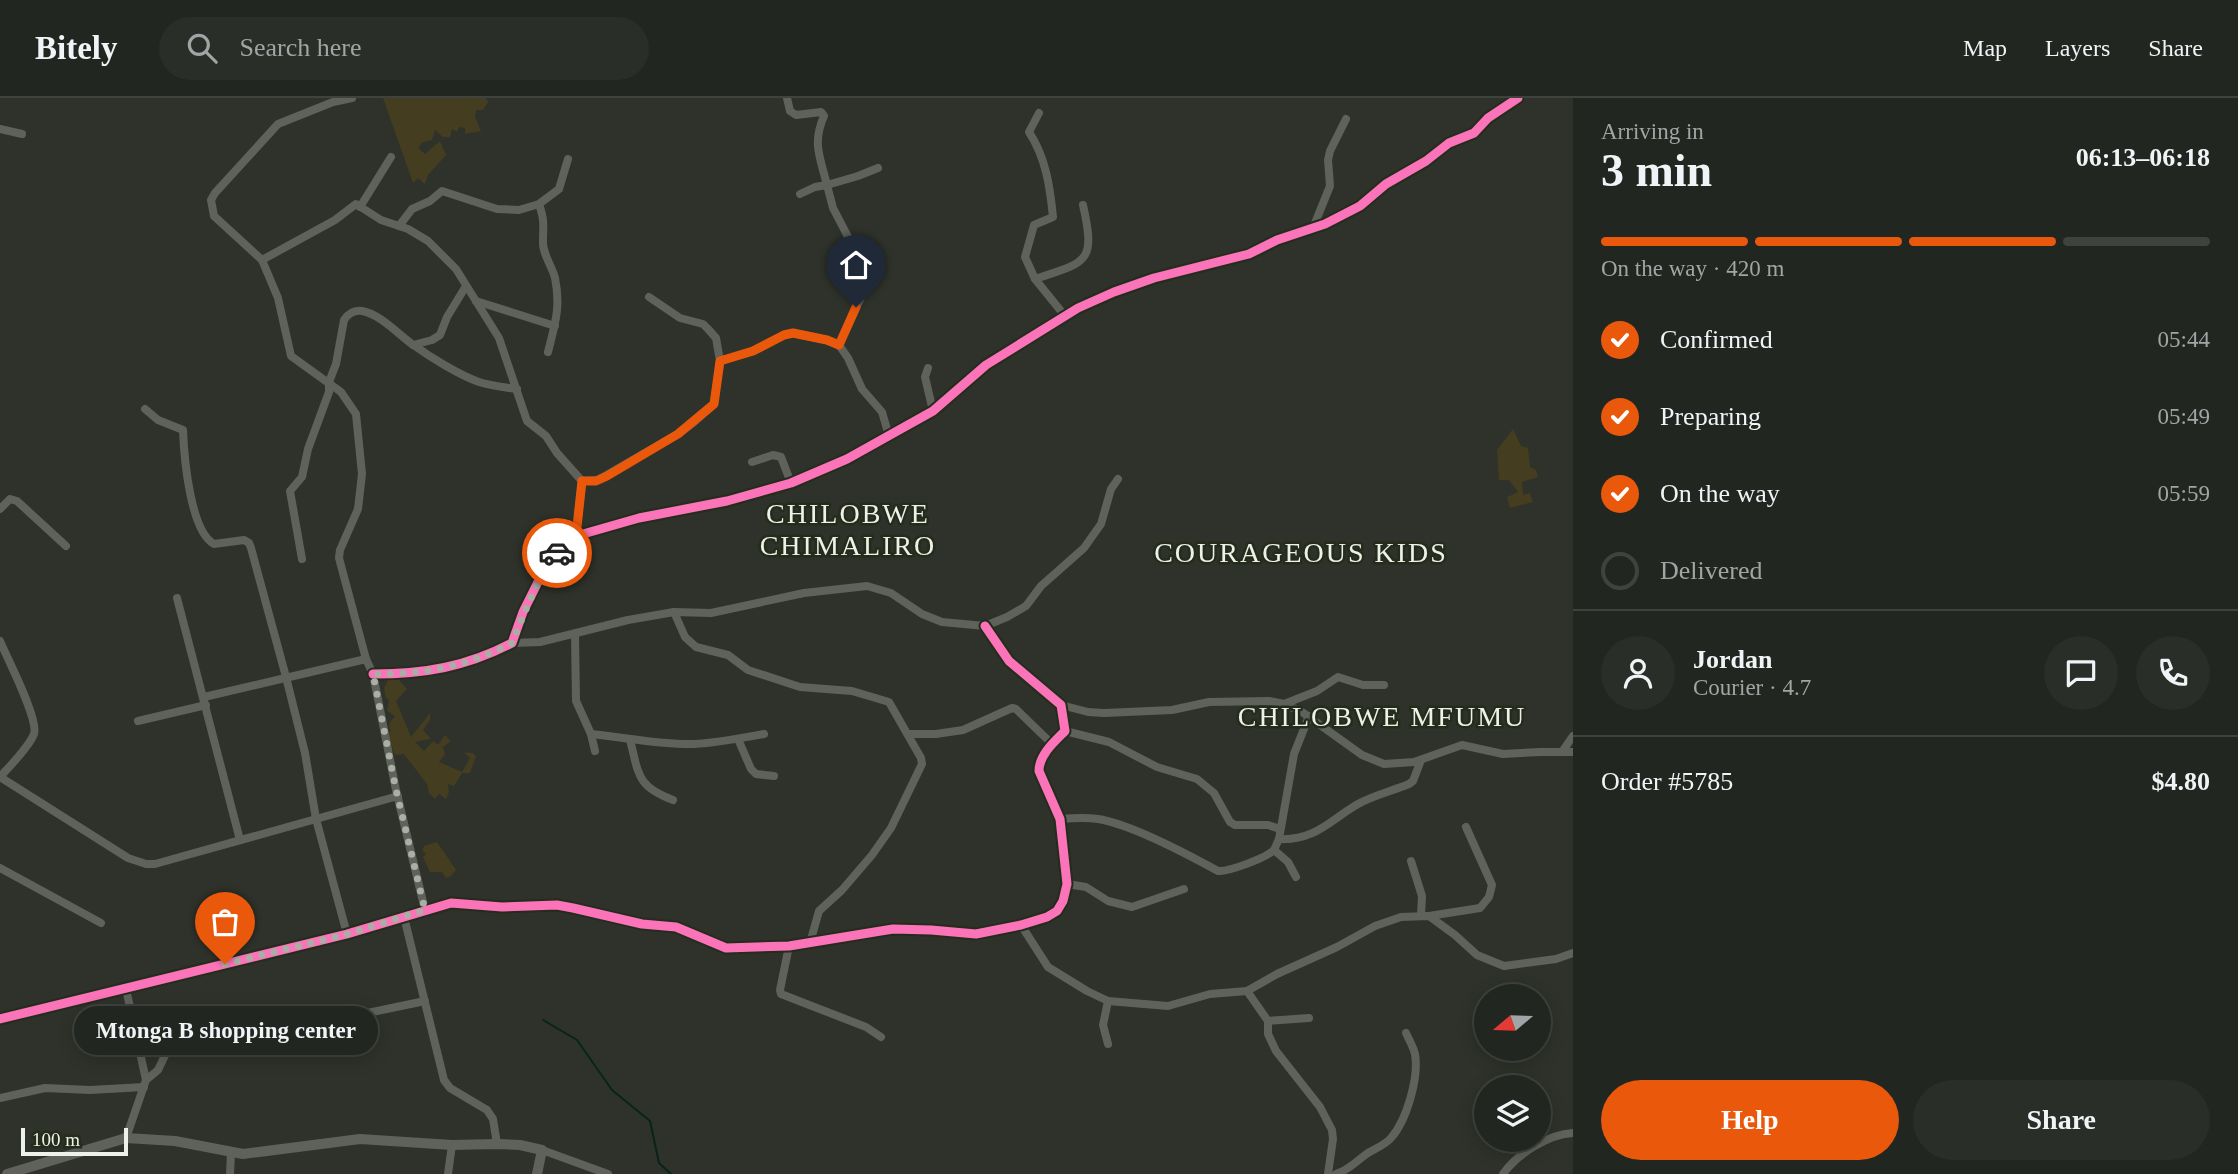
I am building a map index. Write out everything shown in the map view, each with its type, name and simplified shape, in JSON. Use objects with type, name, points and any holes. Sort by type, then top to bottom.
[{"type":"street","points":[[352,98],[333,102],[278,124],[215,193],[211,207],[214,216],[262,260],[278,298],[291,356],[329,382],[350,403],[356,414],[362,474],[359,503],[339,554],[366,659],[373,674],[425,910]]},
{"type":"street","points":[[787,98],[790,111],[796,115],[821,112],[824,116],[817,131],[817,146],[833,208],[857,254],[865,279],[863,293],[839,345]]},
{"type":"street","points":[[512,643],[523,612],[545,568],[557,552],[576,536],[639,518],[726,501],[791,483],[847,459],[933,411],[986,365],[1065,316],[1114,292],[1154,278],[1250,254],[1360,206],[1386,184],[1426,161],[1449,143],[1474,133],[1488,118],[1518,98]]},
{"type":"street","points":[[1039,113],[1029,132],[1040,148],[1053,217],[1034,225],[1026,257],[1035,279],[1065,316]]},
{"type":"street","points":[[1313,228],[1329,186],[1330,151],[1346,119]]},
{"type":"street","points":[[0,129],[22,134]]},
{"type":"street","points":[[360,206],[391,157]]},
{"type":"street","points":[[399,226],[412,209],[430,201],[442,191],[508,211],[539,204],[559,189],[568,159]]},
{"type":"street","points":[[800,194],[878,168]]},
{"type":"street","points":[[262,260],[335,220],[356,204],[381,220],[408,229],[428,241],[456,269],[499,338],[530,425],[546,436],[582,481],[576,536]]},
{"type":"street","points":[[539,204],[545,226],[542,242],[555,278],[559,303],[548,352]]},
{"type":"street","points":[[1035,279],[1082,261],[1090,243],[1083,205]]},
{"type":"street","points":[[413,345],[440,335],[447,317],[466,286]]},
{"type":"street","points":[[582,481],[596,481],[607,476],[678,434],[714,404],[720,361],[716,338],[703,324],[680,318],[649,297]]},
{"type":"street","points":[[476,301],[555,326]]},
{"type":"street","points":[[302,559],[289,491],[302,477],[308,449],[329,392],[344,320],[351,313],[363,311],[371,315],[413,345],[479,382],[517,389]]},
{"type":"street","points":[[720,361],[753,351],[793,333],[839,345],[862,389],[882,412],[889,436]]},
{"type":"street","points":[[928,368],[925,377],[933,411]]},
{"type":"street","points":[[145,408],[159,420],[183,430],[189,488],[205,537],[214,544],[244,540],[249,543],[286,677],[305,753],[316,819],[347,934]]},
{"type":"street","points":[[752,462],[772,455],[780,457],[791,483]]},
{"type":"street","points":[[373,674],[417,673],[475,660],[512,643],[540,642],[674,612],[719,612],[804,593],[867,586],[891,593],[922,614],[942,622],[985,626],[1026,606],[1041,586],[1084,548],[1101,524],[1111,489],[1118,479]]},
{"type":"street","points":[[0,509],[10,499],[17,501],[66,546]]},
{"type":"street","points":[[177,598],[240,840]]},
{"type":"street","points":[[674,612],[685,637],[696,647],[728,655],[748,670],[800,687],[852,691],[890,702],[921,758],[922,764],[891,828],[872,855],[820,911],[810,943]]},
{"type":"street","points":[[985,626],[1009,661],[1061,705],[1088,712],[1172,710],[1209,702],[1269,701],[1284,704],[1309,716],[1366,758],[1391,764],[1421,760],[1462,745],[1503,754],[1573,752]]},
{"type":"street","points":[[575,635],[576,701],[591,734],[595,751]]},
{"type":"street","points":[[0,641],[35,724],[35,732],[30,740],[0,777],[128,858],[155,864],[398,796]]},
{"type":"street","points":[[138,721],[286,677],[366,659]]},
{"type":"street","points":[[1284,704],[1317,691],[1338,677],[1363,685],[1384,685]]},
{"type":"street","points":[[1061,705],[1065,731]]},
{"type":"street","points":[[909,734],[963,730],[1012,708],[1052,744]]},
{"type":"street","points":[[1060,819],[1096,819],[1118,825],[1221,872],[1231,869],[1274,850],[1279,839],[1294,754],[1309,716]]},
{"type":"street","points":[[0,1019],[347,934],[451,903],[511,907],[557,905],[642,924],[676,927],[722,947],[789,946],[893,929],[976,934],[1021,925],[1057,911],[1063,901],[1067,884],[1060,819],[1039,771],[1041,760],[1065,731]]},
{"type":"street","points":[[1065,731],[1110,742],[1165,771],[1197,779],[1214,793],[1230,822],[1235,825],[1268,825],[1280,829]]},
{"type":"street","points":[[591,734],[630,740],[692,744],[764,734]]},
{"type":"street","points":[[1562,752],[1573,736]]},
{"type":"street","points":[[738,739],[751,769],[756,774],[774,776]]},
{"type":"street","points":[[630,740],[642,780],[656,792],[673,800]]},
{"type":"street","points":[[1279,839],[1291,840],[1319,830],[1362,802],[1409,785],[1421,760]]},
{"type":"street","points":[[1021,925],[1048,967],[1087,991],[1108,1000],[1171,1006],[1210,994],[1247,991],[1276,974],[1376,926],[1401,917],[1414,918],[1480,908],[1492,890],[1491,880],[1466,827]]},
{"type":"street","points":[[1274,850],[1291,866],[1296,877]]},
{"type":"street","points":[[1411,862],[1422,896],[1425,916],[1455,935],[1477,955],[1504,966],[1556,959],[1573,953]]},
{"type":"street","points":[[0,868],[101,923]]},
{"type":"street","points":[[1067,884],[1086,887],[1108,901],[1132,907],[1184,889]]},
{"type":"street","points":[[404,917],[444,1080],[450,1088],[470,1098],[491,1115],[497,1144]]},
{"type":"street","points":[[789,946],[780,990],[783,996],[866,1027],[881,1037]]},
{"type":"street","points":[[127,989],[145,1084]]},
{"type":"street","points":[[1247,991],[1268,1021],[1268,1034],[1276,1051],[1320,1107],[1332,1130],[1328,1174]]},
{"type":"street","points":[[1108,1000],[1103,1025],[1108,1044]]},
{"type":"street","points":[[126,1138],[145,1084],[158,1070],[169,1047],[204,1037],[229,1042],[425,1001]]},
{"type":"street","points":[[1268,1021],[1310,1017]]},
{"type":"street","points":[[1336,1174],[1351,1168],[1366,1154],[1385,1143],[1402,1121],[1411,1094],[1415,1069],[1414,1049],[1406,1033]]},
{"type":"street","points":[[0,1098],[45,1088],[90,1090],[145,1084]]},
{"type":"street","points":[[1503,1174],[1514,1161],[1538,1146],[1564,1134],[1573,1133]]},
{"type":"street","points":[[7,1174],[126,1138],[174,1141],[231,1153],[251,1154],[360,1139],[452,1145],[520,1145],[542,1150],[608,1174]]},
{"type":"street","points":[[448,1174],[452,1145]]},
{"type":"street","points":[[537,1174],[542,1150]]},
{"type":"street","points":[[230,1174],[231,1153]]},
{"type":"shaded area","points":[[383,98],[486,98],[488,102],[483,110],[476,110],[475,117],[481,131],[465,134],[465,128],[459,127],[457,132],[452,129],[450,137],[443,137],[435,130],[432,140],[423,142],[418,148],[425,154],[440,141],[446,155],[428,175],[425,184],[418,178],[413,183]]},
{"type":"shaded area","points":[[1513,429],[1521,446],[1528,448],[1530,467],[1536,470],[1538,477],[1522,482],[1523,495],[1530,493],[1533,502],[1510,508],[1507,497],[1518,492],[1509,480],[1499,480],[1497,450]]},
{"type":"shaded area","points":[[388,680],[399,680],[407,689],[396,701],[411,737],[430,713],[430,720],[423,730],[431,739],[415,742],[424,751],[433,741],[438,745],[445,735],[451,741],[443,747],[445,754],[439,762],[462,772],[470,758],[464,752],[476,756],[470,773],[462,773],[454,786],[448,784],[446,799],[439,794],[435,799],[404,754],[395,755],[387,733],[391,731],[390,722],[395,716],[387,711],[389,700],[384,688]]},
{"type":"shaded area","points":[[437,842],[456,870],[446,878],[442,872],[430,872],[423,857],[426,854],[422,850],[424,846]]},
{"type":"waterway","points":[[543,1020],[577,1040],[612,1090],[650,1121],[659,1163],[671,1174]]},
{"type":"cycle path","points":[[373,674],[410,673],[444,668],[478,658],[512,643],[523,612],[545,568],[557,552],[576,536],[639,518],[727,501],[791,483],[847,459],[933,411],[986,365],[1078,308],[1154,278],[1249,254],[1277,240],[1325,224],[1360,206],[1386,184],[1426,161],[1449,143],[1474,133],[1488,118],[1518,98]]},
{"type":"cycle path","points":[[0,1019],[347,934],[451,903],[502,907],[557,905],[642,924],[676,927],[726,948],[789,946],[893,929],[976,934],[1047,917],[1057,911],[1063,901],[1067,884],[1060,819],[1039,771],[1044,754],[1065,731],[1061,705],[1009,661],[985,626]]},
{"type":"way so far","points":[[225,964],[347,934],[425,910],[396,790],[373,674],[417,673],[485,657],[512,643],[523,612],[545,568],[557,553]]},
{"type":"place","name":"Mtonga B shopping center","points":[[225,964]]},
{"type":"district","name":"CHILOBWE CHIMALIRO","points":[[848,529]]},
{"type":"district","name":"COURAGEOUS KIDS","points":[[1301,552]]},
{"type":"district","name":"CHILOBWE MFUMU","points":[[1382,716]]},
{"type":"route","points":[[557,553],[576,536],[582,481],[596,481],[607,476],[694,422],[714,404],[720,361],[753,351],[793,333],[839,345],[849,328],[856,307]]}]
